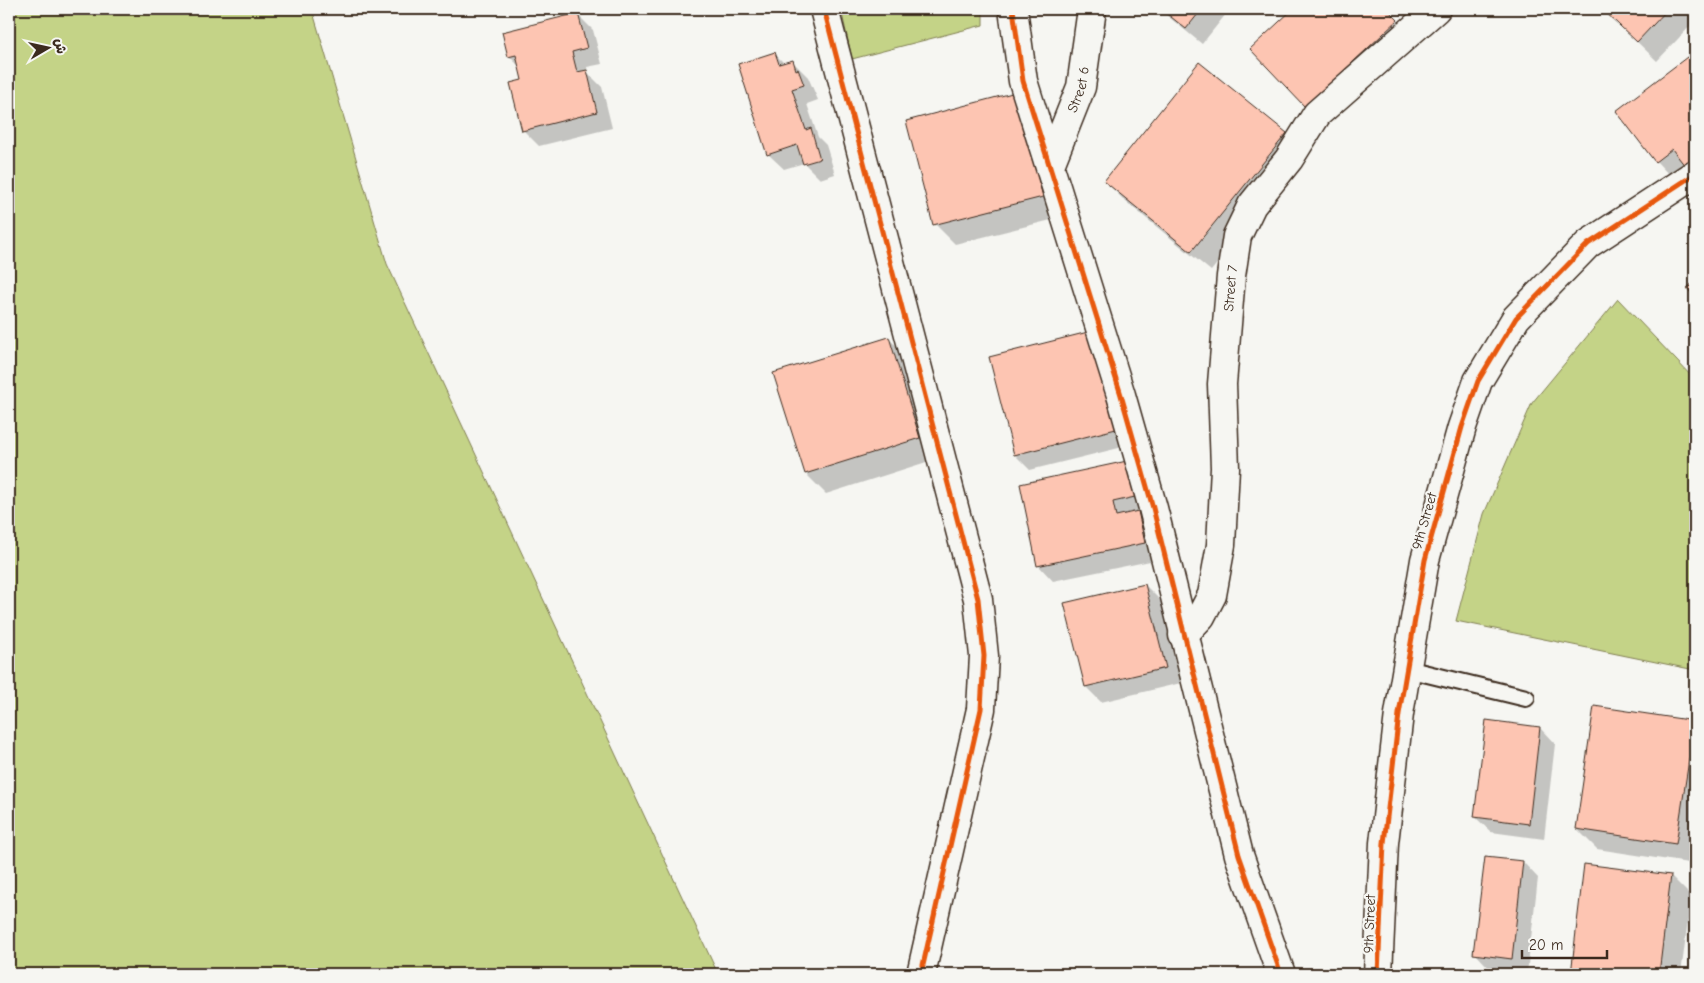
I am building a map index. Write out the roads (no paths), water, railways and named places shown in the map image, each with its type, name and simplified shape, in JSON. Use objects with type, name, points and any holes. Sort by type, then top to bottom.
[{"type":"street","points":[[824,9],[978,599],[984,656],[981,709],[921,974]]},
{"type":"street","points":[[1014,9],[1023,81],[1050,164],[1150,499],[1239,855],[1280,974]]},
{"type":"street","name":"Street 6","points":[[1050,164],[1081,87],[1092,9]]},
{"type":"street","name":"Street 7","points":[[1183,635],[1201,616],[1212,596],[1221,544],[1225,468],[1222,384],[1231,276],[1237,236],[1252,205],[1289,159],[1317,114],[1436,9]]},
{"type":"street","name":"9th Street","points":[[1378,974],[1384,843],[1398,714],[1425,560],[1462,427],[1478,381],[1516,318],[1588,244],[1695,174]]},
{"type":"lane","points":[[1407,669],[1526,698]]}]
